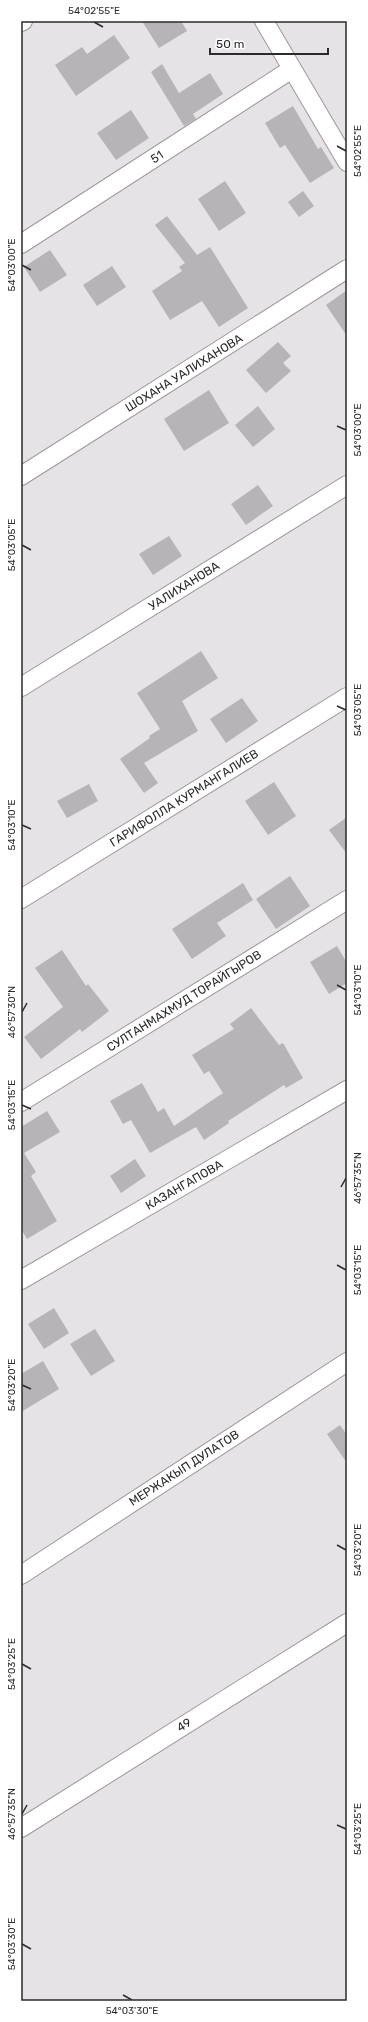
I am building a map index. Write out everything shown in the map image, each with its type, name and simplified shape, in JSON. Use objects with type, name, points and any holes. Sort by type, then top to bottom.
[{"type":"street","points":[[264,21],[347,162]]},
{"type":"street","name":"51","points":[[21,244],[292,70]]},
{"type":"street","name":"ШОХАНА УАЛИХАНОВА","points":[[21,476],[347,269]]},
{"type":"street","name":"УАЛИХАНОВА","points":[[21,687],[347,484]]},
{"type":"street","name":"ГАРИФОЛЛА КУРМАНГАЛИЕВ","points":[[21,899],[347,697]]},
{"type":"street","name":"СУЛТАНМАХМУД ТОРАЙГЫРОВ","points":[[21,1102],[347,900]]},
{"type":"street","name":"КАЗАНГАПОВА","points":[[21,1280],[347,1090]]},
{"type":"street","name":"МЕРЖАКЫП ДУЛАТОВ","points":[[21,1575],[347,1362]]},
{"type":"street","name":"49","points":[[21,1828],[347,1623]]},
{"type":"building","points":[[142,21],[181,21],[187,31],[159,48]]},
{"type":"building","points":[[114,35],[130,58],[76,96],[55,65],[82,47],[87,54]]},
{"type":"building","points":[[162,64],[179,93],[210,73],[223,94],[193,114],[196,119],[184,126],[151,72]]},
{"type":"building","points":[[293,106],[318,149],[321,147],[334,168],[310,183],[285,145],[280,148],[265,123]]},
{"type":"building","points":[[131,110],[149,138],[116,160],[97,133]]},
{"type":"building","points":[[225,181],[246,213],[219,231],[198,199]]},
{"type":"building","points":[[303,191],[314,206],[299,217],[288,202]]},
{"type":"building","points":[[167,216],[197,255],[210,247],[248,308],[219,327],[202,301],[170,320],[152,291],[182,271],[179,267],[185,263],[155,225]]},
{"type":"building","points":[[50,250],[67,275],[40,292],[24,267]]},
{"type":"building","points":[[112,266],[126,287],[97,306],[83,285]]},
{"type":"building","points":[[347,290],[347,336],[326,305]]},
{"type":"building","points":[[278,342],[291,356],[283,363],[291,371],[266,393],[246,370]]},
{"type":"building","points":[[209,390],[229,423],[184,451],[164,419]]},
{"type":"building","points":[[258,406],[275,429],[253,447],[235,425]]},
{"type":"building","points":[[258,485],[273,506],[246,525],[231,504]]},
{"type":"building","points":[[169,536],[182,556],[153,575],[139,554]]},
{"type":"building","points":[[201,651],[218,678],[182,701],[198,731],[144,763],[158,783],[144,793],[120,759],[160,729],[137,693]]},
{"type":"building","points":[[242,698],[258,721],[226,743],[210,719]]},
{"type":"building","points":[[274,782],[296,816],[268,835],[245,801]]},
{"type":"building","points":[[89,784],[98,801],[67,818],[57,801]]},
{"type":"building","points":[[347,817],[347,854],[329,830]]},
{"type":"building","points":[[290,876],[310,906],[276,929],[256,899]]},
{"type":"building","points":[[243,883],[253,900],[217,923],[226,936],[192,959],[172,929]]},
{"type":"building","points":[[337,946],[347,963],[347,983],[329,994],[310,962]]},
{"type":"building","points":[[62,950],[86,986],[88,984],[109,1011],[82,1032],[80,1029],[41,1059],[24,1037],[63,1007],[35,968]]},
{"type":"building","points":[[251,1008],[279,1045],[283,1043],[303,1078],[286,1088],[284,1085],[228,1121],[229,1123],[204,1140],[196,1127],[150,1153],[131,1120],[123,1124],[110,1101],[142,1083],[158,1112],[164,1108],[174,1126],[223,1093],[209,1071],[204,1074],[192,1055],[234,1029],[230,1024]]},
{"type":"building","points":[[47,1111],[60,1132],[24,1153],[36,1172],[31,1176],[57,1221],[27,1239],[21,1229],[21,1127]]},
{"type":"building","points":[[135,1159],[146,1176],[121,1193],[110,1176]]},
{"type":"building","points":[[54,1308],[69,1333],[44,1349],[28,1324]]},
{"type":"building","points":[[95,1329],[115,1361],[91,1376],[70,1344]]},
{"type":"building","points":[[43,1361],[59,1389],[21,1412],[21,1374]]},
{"type":"building","points":[[340,1425],[347,1435],[347,1463],[327,1434]]}]
